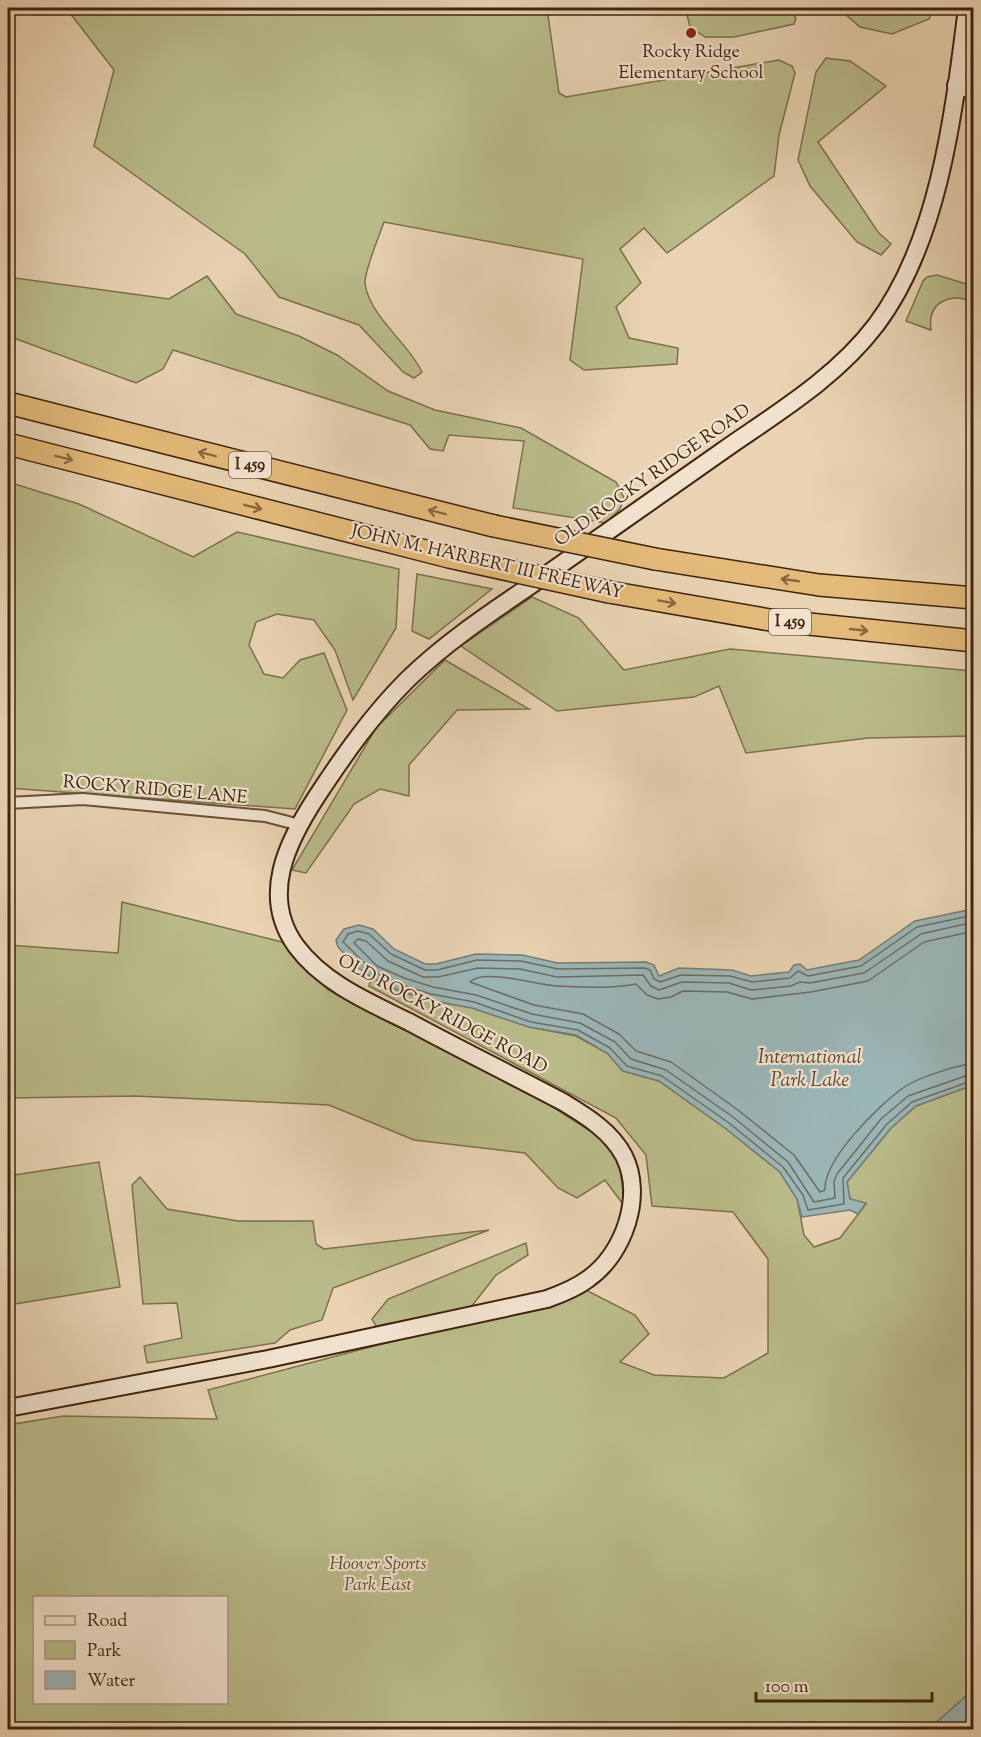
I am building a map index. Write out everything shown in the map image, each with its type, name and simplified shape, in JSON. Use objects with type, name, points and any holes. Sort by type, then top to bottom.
[{"type":"highway","name":"JOHN M. HARBERT III FREEWAY","points":[[8,403],[494,526],[655,559],[819,585],[974,598]]},
{"type":"highway","name":"JOHN M. HARBERT III FREEWAY","points":[[8,444],[450,557],[609,592],[770,620],[974,641]]},
{"type":"street","name":"OLD ROCKY RIDGE ROAD","points":[[8,1408],[268,1359],[547,1299],[589,1279],[610,1258],[628,1216],[632,1191],[624,1156],[607,1134],[563,1102],[350,992],[313,965],[294,943],[282,919],[278,887],[284,859],[300,825],[365,728],[388,700],[429,660],[490,614],[824,379],[860,344],[891,302],[924,234],[938,180],[956,85],[967,8]]},
{"type":"street","points":[[956,85],[974,90]]},
{"type":"street","name":"ROCKY RIDGE LANE","points":[[8,803],[83,799],[265,816],[300,825]]},
{"type":"green space","points":[[66,8],[547,8],[559,93],[566,97],[779,60],[792,66],[795,73],[779,135],[774,176],[667,253],[644,228],[620,249],[641,283],[616,307],[629,338],[678,348],[677,364],[584,370],[570,360],[583,259],[384,222],[365,283],[373,306],[422,372],[414,378],[403,372],[359,325],[279,297],[245,254],[94,146],[114,70]]},
{"type":"green space","points":[[692,8],[789,8],[796,18],[794,24],[734,37],[705,37],[690,27],[687,15]]},
{"type":"green space","points":[[838,8],[933,11],[929,19],[892,34],[860,27]]},
{"type":"green space","points":[[826,58],[850,61],[886,86],[818,142],[878,232],[891,244],[881,255],[857,242],[810,186],[798,160],[816,72]]},
{"type":"green space","points":[[937,275],[973,286],[973,302],[956,298],[936,306],[931,320],[931,330],[906,321],[923,281],[927,277]]},
{"type":"green space","points":[[207,276],[236,314],[299,336],[337,355],[388,391],[435,410],[521,428],[616,482],[624,498],[620,509],[606,523],[513,508],[524,441],[449,435],[443,451],[430,449],[410,425],[173,350],[163,369],[136,383],[8,336],[8,277],[169,299]]},
{"type":"green space","points":[[8,482],[79,504],[193,557],[237,532],[399,569],[396,628],[353,700],[335,650],[314,620],[277,614],[256,622],[249,645],[264,674],[283,678],[300,660],[324,653],[347,710],[295,809],[8,788]]},
{"type":"green space","points":[[417,574],[492,589],[429,639],[412,631]]},
{"type":"green space","points":[[532,597],[579,618],[624,670],[730,649],[973,671],[973,736],[868,738],[746,753],[719,686],[694,697],[557,711],[461,646]]},
{"type":"green space","points":[[445,660],[529,709],[457,710],[409,765],[409,796],[380,789],[354,804],[306,873],[292,870],[376,728]]},
{"type":"green space","points":[[122,902],[282,942],[328,990],[548,1104],[603,1139],[619,1160],[625,1207],[605,1180],[577,1198],[558,1188],[525,1153],[414,1140],[329,1105],[135,1096],[8,1098],[8,945],[118,953]]},
{"type":"green space","name":"Hoover Sports Park East","points":[[371,977],[400,991],[429,1000],[472,1008],[529,1027],[576,1036],[607,1053],[623,1071],[659,1081],[725,1128],[780,1172],[797,1199],[804,1235],[814,1247],[840,1238],[866,1204],[850,1199],[847,1182],[891,1128],[916,1106],[973,1085],[973,1690],[929,1729],[8,1729],[8,1425],[63,1416],[217,1419],[208,1390],[586,1290],[635,1315],[649,1334],[620,1362],[654,1375],[724,1378],[768,1353],[768,1259],[733,1212],[652,1206],[646,1155],[616,1118],[369,986]]},
{"type":"green space","points":[[99,1162],[120,1287],[8,1305],[8,1176]]},
{"type":"green space","points":[[140,1177],[167,1209],[238,1221],[313,1221],[316,1244],[324,1249],[489,1230],[333,1288],[322,1320],[290,1330],[275,1343],[147,1363],[144,1346],[182,1338],[177,1303],[143,1304],[132,1185]]},
{"type":"green space","points":[[526,1243],[528,1255],[496,1275],[471,1307],[376,1326],[372,1319],[388,1299]]},
{"type":"water","name":"International Park Lake","points":[[973,909],[973,1085],[916,1106],[891,1128],[847,1182],[850,1199],[866,1203],[858,1214],[850,1210],[802,1217],[797,1199],[780,1172],[725,1128],[659,1081],[623,1071],[607,1053],[576,1035],[529,1027],[472,1008],[429,1000],[400,991],[371,977],[357,967],[338,947],[336,940],[344,929],[359,925],[373,929],[394,949],[425,964],[436,964],[476,954],[522,955],[558,963],[646,962],[654,965],[659,976],[679,968],[732,970],[751,976],[789,972],[794,965],[800,964],[807,970],[859,960],[915,921]]},
{"type":"water","points":[[973,1690],[973,1729],[929,1729]]},
{"type":"place","name":"Rocky Ridge Elementary School","points":[[691,33]]}]
